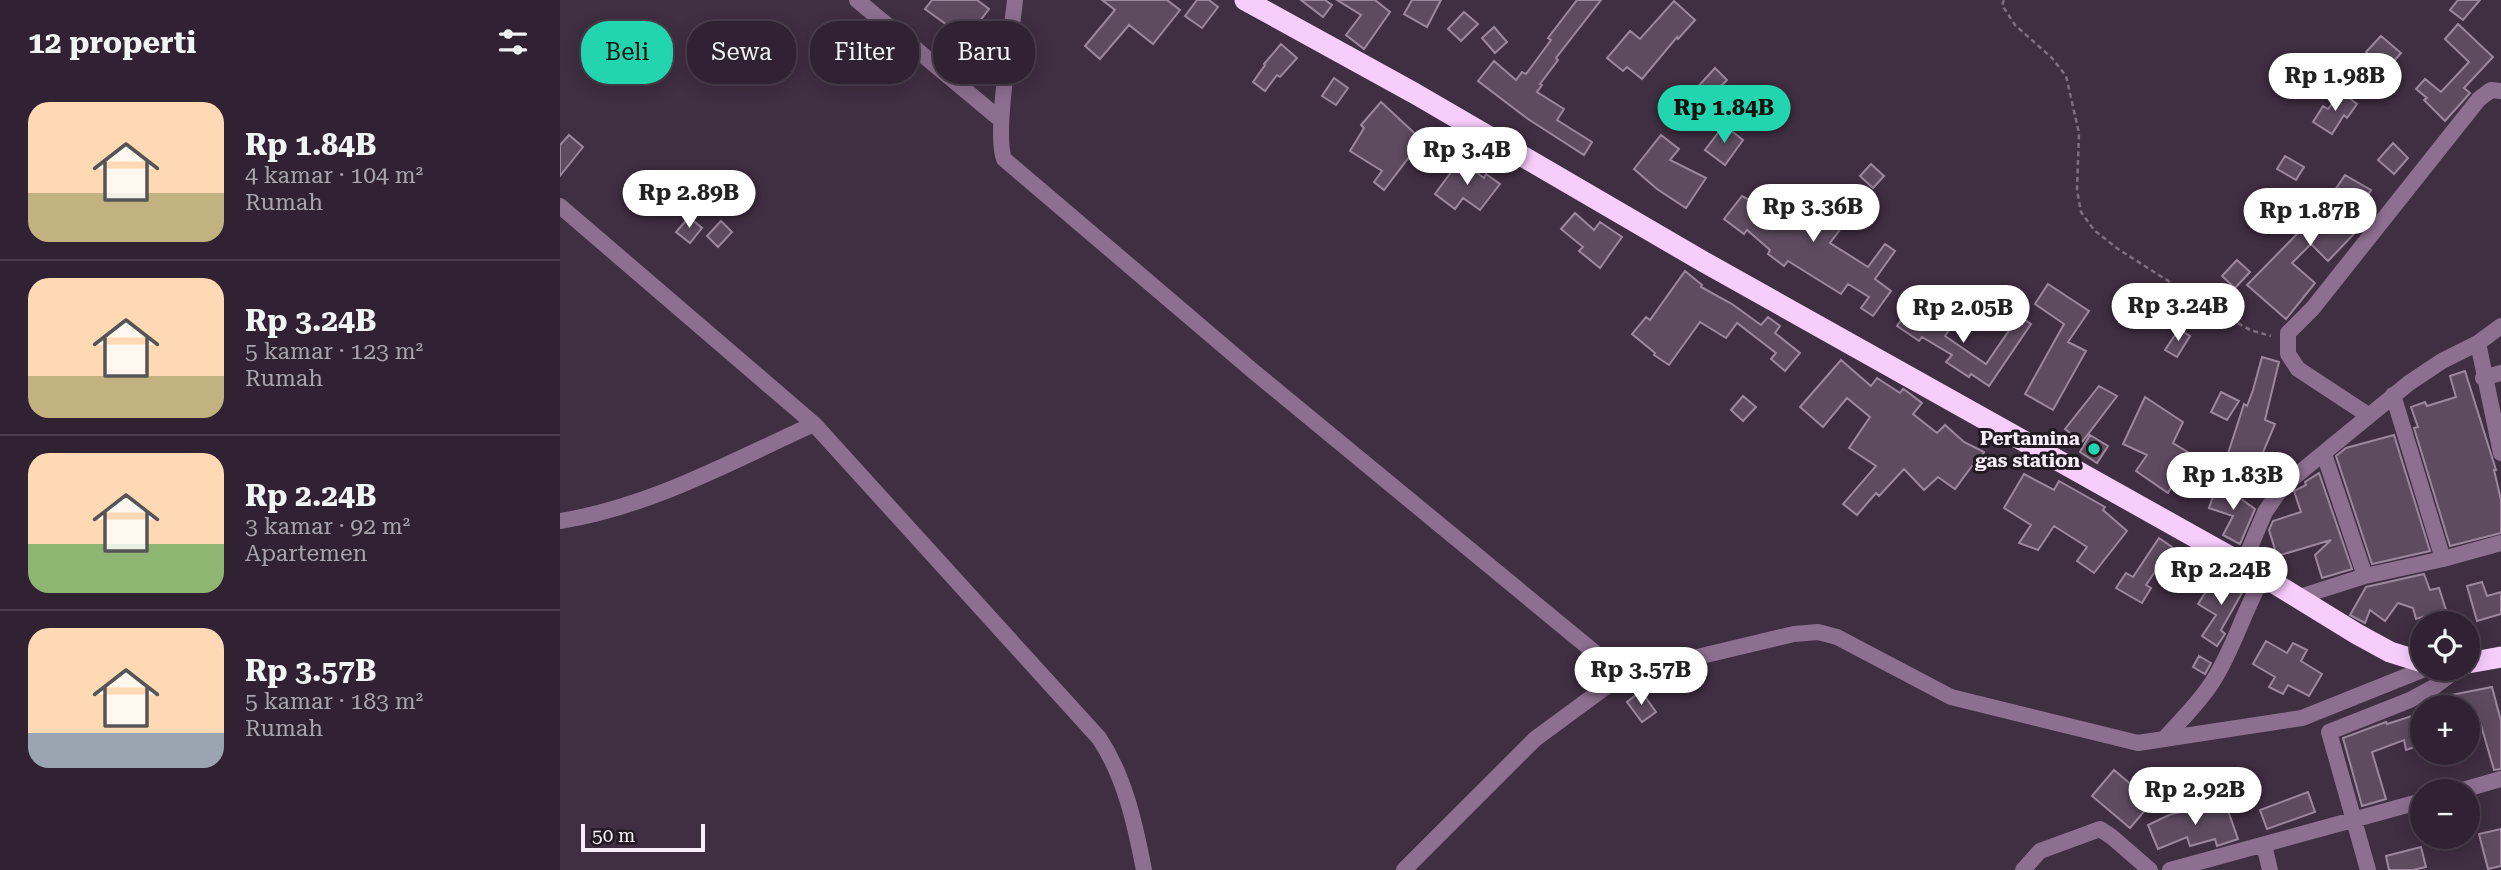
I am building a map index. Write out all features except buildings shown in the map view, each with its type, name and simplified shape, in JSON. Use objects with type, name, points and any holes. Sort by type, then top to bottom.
[{"type":"highway","points":[[1245,0],[1414,93],[1704,262],[2243,564],[2390,652],[2410,658]]},
{"type":"highway","points":[[2480,661],[2501,657]]},
{"type":"street","points":[[857,0],[1002,120]]},
{"type":"street","points":[[1016,0],[1002,120],[1002,153],[1008,163],[1253,372],[1622,676]]},
{"type":"street","points":[[2368,415],[2298,369],[2288,354],[2288,332],[2313,308],[2479,99],[2491,90],[2501,91]]},
{"type":"street","points":[[560,206],[814,424],[1099,738],[1110,754],[1124,787],[1144,870]]},
{"type":"street","points":[[2243,564],[2265,512],[2282,487],[2393,395],[2442,361],[2501,326]]},
{"type":"street","points":[[2478,342],[2483,378],[2501,453]]},
{"type":"street","points":[[2483,378],[2501,373]]},
{"type":"street","points":[[2393,395],[2443,559]]},
{"type":"street","points":[[560,521],[594,515],[653,496],[814,424]]},
{"type":"street","points":[[2324,454],[2365,576]]},
{"type":"street","points":[[2296,598],[2365,576],[2501,543]]},
{"type":"street","points":[[2164,740],[2213,682],[2249,601],[2263,577]]},
{"type":"street","points":[[1404,870],[1535,739],[1622,676],[1794,634],[1818,632],[1838,637],[1951,697],[2138,743],[2302,719],[2410,675]]},
{"type":"street","points":[[2368,870],[2329,732],[2410,700],[2442,681]]},
{"type":"street","points":[[2480,785],[2501,779]]},
{"type":"street","points":[[2170,870],[2410,804]]},
{"type":"street","points":[[2023,870],[2040,851],[2100,829],[2150,870]]},
{"type":"street","points":[[2264,845],[2270,870]]},
{"type":"path","points":[[2004,0],[2002,5],[2015,25],[2052,58],[2066,76],[2079,133],[2077,190],[2081,212],[2094,230],[2118,249],[2249,330],[2273,337],[2288,332]]},
{"type":"place","name":"Pertamina gas station","points":[[2094,449]]}]
